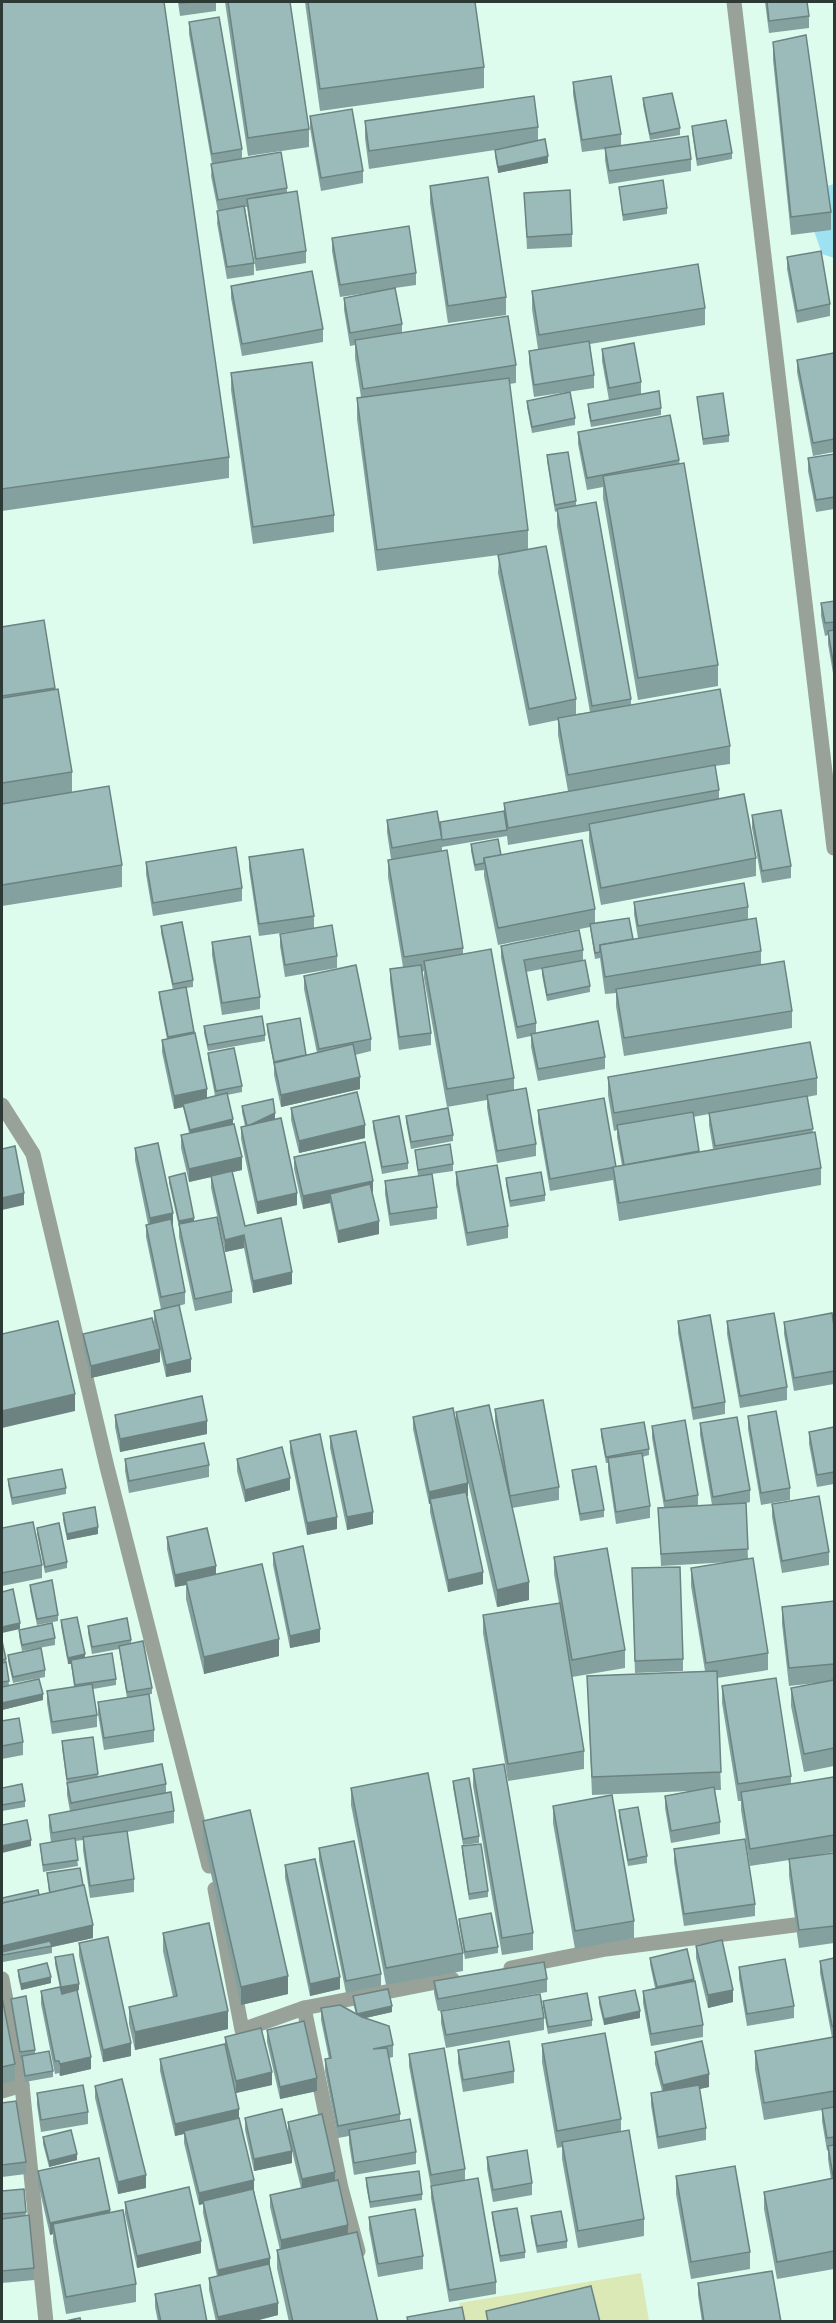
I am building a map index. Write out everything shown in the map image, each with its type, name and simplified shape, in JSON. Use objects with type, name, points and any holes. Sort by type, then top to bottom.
[{"type":"street","points":[[734,2],[758,224],[820,715],[834,848]]},
{"type":"street","points":[[2,1105],[33,1154],[107,1467],[214,1884],[242,2030],[304,2008],[466,1976]]},
{"type":"street","points":[[501,1970],[606,1949],[834,1920]]},
{"type":"street","points":[[2,1979],[22,2085],[46,2322]]},
{"type":"street","points":[[304,2008],[341,2188],[362,2266]]},
{"type":"street","points":[[2,2091],[22,2085]]},
{"type":"green space","points":[[641,2273],[649,2321],[464,2321],[459,2303]]},
{"type":"water","points":[[834,184],[834,258],[822,254],[812,225],[820,188]]},
{"type":"building","points":[[2,2],[164,2],[229,457],[2,489]]},
{"type":"building","points":[[228,2],[290,2],[309,129],[248,138]]},
{"type":"building","points":[[308,2],[475,2],[484,67],[320,89]]},
{"type":"building","points":[[767,2],[807,2],[809,16],[769,21]]},
{"type":"building","points":[[219,17],[242,149],[212,154],[189,22]]},
{"type":"building","points":[[806,35],[831,212],[791,217],[773,42]]},
{"type":"building","points":[[611,76],[621,134],[582,140],[573,82]]},
{"type":"building","points":[[672,93],[680,128],[650,134],[643,98]]},
{"type":"building","points":[[534,96],[538,127],[369,151],[365,121]]},
{"type":"building","points":[[352,109],[363,171],[321,178],[310,116]]},
{"type":"building","points":[[726,120],[732,153],[697,159],[692,126]]},
{"type":"building","points":[[688,136],[691,159],[609,171],[605,148]]},
{"type":"building","points":[[545,139],[548,156],[498,167],[495,150]]},
{"type":"building","points":[[281,152],[287,188],[218,200],[211,164]]},
{"type":"building","points":[[488,177],[506,297],[448,306],[430,186]]},
{"type":"building","points":[[663,180],[667,208],[623,215],[619,187]]},
{"type":"building","points":[[570,190],[572,234],[527,237],[524,193]]},
{"type":"building","points":[[297,191],[306,251],[256,259],[247,199]]},
{"type":"building","points":[[244,206],[254,263],[227,267],[217,211]]},
{"type":"building","points":[[409,226],[416,273],[340,285],[332,238]]},
{"type":"building","points":[[821,251],[830,304],[797,311],[787,257]]},
{"type":"building","points":[[698,264],[705,308],[539,335],[532,291]]},
{"type":"building","points":[[312,271],[323,329],[242,344],[231,286]]},
{"type":"building","points":[[395,288],[402,324],[350,333],[344,298]]},
{"type":"building","points":[[508,316],[516,365],[363,389],[355,340]]},
{"type":"building","points":[[589,341],[594,375],[534,385],[529,351]]},
{"type":"building","points":[[634,343],[641,382],[609,388],[602,349]]},
{"type":"building","points":[[834,353],[834,439],[813,443],[797,360]]},
{"type":"building","points":[[312,362],[334,515],[253,527],[231,373]]},
{"type":"building","points":[[509,378],[528,530],[377,550],[357,398]]},
{"type":"building","points":[[659,391],[661,408],[591,421],[588,404]]},
{"type":"building","points":[[570,392],[575,418],[532,427],[527,401]]},
{"type":"building","points":[[723,393],[729,435],[703,439],[697,397]]},
{"type":"building","points":[[670,415],[679,460],[587,478],[578,432]]},
{"type":"building","points":[[568,452],[576,501],[555,505],[547,455]]},
{"type":"building","points":[[834,454],[834,497],[816,500],[808,458]]},
{"type":"building","points":[[684,463],[718,665],[638,678],[603,476]]},
{"type":"building","points":[[596,502],[631,699],[592,706],[557,509]]},
{"type":"building","points":[[546,546],[576,699],[529,709],[498,555]]},
{"type":"building","points":[[834,601],[834,622],[825,623],[821,603]]},
{"type":"building","points":[[44,620],[55,688],[2,696],[2,627]]},
{"type":"building","points":[[834,630],[834,667],[828,631]]},
{"type":"building","points":[[58,689],[72,772],[2,783],[2,698]]},
{"type":"building","points":[[720,689],[730,746],[568,775],[558,718]]},
{"type":"building","points":[[715,765],[719,790],[508,828],[504,803]]},
{"type":"building","points":[[109,786],[122,865],[2,885],[2,804]]},
{"type":"building","points":[[744,794],[756,858],[601,888],[589,824]]},
{"type":"building","points":[[781,810],[791,866],[762,871],[752,815]]},
{"type":"building","points":[[437,811],[442,839],[392,848],[387,820]]},
{"type":"building","points":[[504,811],[507,830],[442,840],[440,822]]},
{"type":"building","points":[[498,839],[501,855],[484,858],[484,863],[475,865],[471,844]]},
{"type":"building","points":[[582,840],[595,909],[498,928],[484,858]]},
{"type":"building","points":[[236,847],[242,888],[153,903],[146,862]]},
{"type":"building","points":[[303,849],[314,916],[259,924],[249,857]]},
{"type":"building","points":[[447,850],[463,948],[404,957],[388,860]]},
{"type":"building","points":[[744,883],[748,907],[638,926],[634,902]]},
{"type":"building","points":[[629,918],[633,939],[600,945],[600,952],[595,953],[590,924]]},
{"type":"building","points":[[756,918],[761,951],[605,977],[600,945]]},
{"type":"building","points":[[182,922],[193,980],[173,984],[161,926]]},
{"type":"building","points":[[332,925],[337,956],[285,965],[280,934]]},
{"type":"building","points":[[579,930],[583,950],[524,960],[536,1023],[517,1027],[501,946]]},
{"type":"building","points":[[250,936],[260,997],[222,1003],[212,942]]},
{"type":"building","points":[[491,949],[514,1078],[447,1089],[424,961]]},
{"type":"building","points":[[585,960],[590,986],[547,995],[542,968]]},
{"type":"building","points":[[784,961],[792,1011],[624,1038],[616,989]]},
{"type":"building","points":[[356,965],[371,1039],[319,1049],[304,976]]},
{"type":"building","points":[[421,965],[431,1033],[399,1037],[390,969]]},
{"type":"building","points":[[186,987],[194,1032],[168,1037],[159,992]]},
{"type":"building","points":[[262,1016],[265,1035],[208,1045],[204,1026]]},
{"type":"building","points":[[300,1018],[306,1055],[274,1062],[267,1024]]},
{"type":"building","points":[[598,1021],[605,1057],[538,1069],[531,1034]]},
{"type":"building","points":[[195,1033],[207,1089],[174,1096],[162,1040]]},
{"type":"building","points":[[810,1042],[817,1078],[614,1113],[608,1077]]},
{"type":"building","points":[[353,1044],[360,1077],[281,1095],[274,1063]]},
{"type":"building","points":[[234,1048],[242,1086],[216,1091],[208,1053]]},
{"type":"building","points":[[526,1088],[536,1144],[497,1151],[487,1095]]},
{"type":"building","points":[[357,1092],[365,1125],[299,1141],[291,1108]]},
{"type":"building","points":[[227,1093],[233,1119],[190,1130],[183,1104]]},
{"type":"building","points":[[807,1096],[813,1129],[715,1146],[709,1113]]},
{"type":"building","points":[[604,1098],[616,1167],[550,1179],[538,1110]]},
{"type":"building","points":[[273,1099],[275,1113],[247,1126],[242,1106]]},
{"type":"building","points":[[448,1108],[453,1135],[411,1142],[406,1116]]},
{"type":"building","points":[[693,1112],[699,1151],[624,1165],[617,1125]]},
{"type":"building","points":[[399,1116],[408,1163],[382,1167],[373,1121]]},
{"type":"building","points":[[281,1118],[297,1193],[257,1202],[241,1127]]},
{"type":"building","points":[[234,1124],[242,1157],[189,1169],[181,1135]]},
{"type":"building","points":[[815,1132],[821,1168],[619,1203],[613,1167]]},
{"type":"building","points":[[365,1142],[373,1181],[303,1196],[294,1157]]},
{"type":"building","points":[[158,1143],[173,1213],[150,1218],[135,1148]]},
{"type":"building","points":[[450,1144],[453,1164],[418,1170],[415,1150]]},
{"type":"building","points":[[15,1146],[24,1193],[2,1198],[2,1149]]},
{"type":"building","points":[[497,1165],[508,1226],[467,1233],[456,1172]]},
{"type":"building","points":[[232,1171],[245,1226],[281,1218],[292,1272],[253,1281],[244,1235],[225,1240],[211,1176]]},
{"type":"building","points":[[541,1172],[545,1195],[510,1201],[506,1178]]},
{"type":"building","points":[[185,1173],[194,1218],[179,1221],[169,1177]]},
{"type":"building","points":[[432,1174],[437,1207],[390,1214],[385,1181]]},
{"type":"building","points":[[370,1184],[379,1221],[338,1231],[330,1194]]},
{"type":"building","points":[[217,1217],[232,1291],[195,1299],[179,1224]]},
{"type":"building","points":[[171,1219],[185,1292],[161,1297],[146,1225]]},
{"type":"building","points":[[179,1305],[191,1359],[166,1365],[154,1311]]},
{"type":"building","points":[[774,1313],[787,1387],[740,1396],[727,1321]]},
{"type":"building","points":[[832,1313],[834,1371],[794,1378],[784,1322]]},
{"type":"building","points":[[710,1315],[725,1402],[693,1408],[678,1321]]},
{"type":"building","points":[[152,1318],[160,1349],[91,1366],[83,1334]]},
{"type":"building","points":[[58,1321],[75,1394],[2,1411],[2,1334]]},
{"type":"building","points":[[202,1396],[207,1421],[120,1439],[115,1415]]},
{"type":"building","points":[[543,1400],[559,1487],[510,1496],[495,1409]]},
{"type":"building","points":[[489,1405],[529,1582],[497,1590],[456,1412]]},
{"type":"building","points":[[453,1408],[468,1483],[429,1492],[413,1417]]},
{"type":"building","points":[[776,1411],[790,1488],[761,1493],[748,1416]]},
{"type":"building","points":[[737,1417],[750,1490],[713,1497],[700,1423]]},
{"type":"building","points":[[685,1420],[698,1495],[665,1501],[652,1426]]},
{"type":"building","points":[[644,1422],[649,1449],[606,1457],[601,1429]]},
{"type":"building","points":[[834,1427],[834,1472],[817,1475],[809,1432]]},
{"type":"building","points":[[356,1431],[373,1512],[347,1517],[330,1436]]},
{"type":"building","points":[[320,1434],[337,1517],[307,1523],[290,1441]]},
{"type":"building","points":[[204,1443],[209,1465],[129,1481],[125,1459]]},
{"type":"building","points":[[282,1447],[290,1478],[245,1490],[237,1459]]},
{"type":"building","points":[[642,1453],[650,1506],[616,1512],[608,1458]]},
{"type":"building","points":[[596,1466],[604,1510],[580,1514],[572,1470]]},
{"type":"building","points":[[62,1469],[66,1488],[12,1498],[8,1479]]},
{"type":"building","points":[[466,1492],[483,1572],[448,1580],[430,1499]]},
{"type":"building","points":[[819,1496],[829,1552],[782,1561],[772,1504]]},
{"type":"building","points":[[746,1503],[748,1549],[661,1554],[658,1508]]},
{"type":"building","points":[[95,1507],[98,1527],[67,1534],[63,1513]]},
{"type":"building","points":[[33,1522],[42,1565],[2,1573],[2,1528]]},
{"type":"building","points":[[59,1523],[67,1562],[45,1567],[37,1528]]},
{"type":"building","points":[[207,1528],[216,1566],[175,1575],[167,1537]]},
{"type":"building","points":[[303,1546],[320,1629],[290,1636],[273,1553]]},
{"type":"building","points":[[607,1548],[625,1650],[572,1660],[554,1557]]},
{"type":"building","points":[[753,1558],[768,1653],[706,1663],[691,1568]]},
{"type":"building","points":[[262,1564],[279,1639],[204,1657],[186,1581]]},
{"type":"building","points":[[680,1567],[683,1659],[635,1661],[632,1568]]},
{"type":"building","points":[[52,1580],[58,1615],[37,1619],[30,1585]]},
{"type":"building","points":[[13,1589],[20,1623],[2,1627],[2,1592]]},
{"type":"building","points":[[834,1601],[834,1664],[789,1668],[782,1607]]},
{"type":"building","points":[[560,1603],[584,1751],[508,1764],[483,1615]]},
{"type":"building","points":[[77,1617],[85,1654],[68,1658],[61,1620]]},
{"type":"building","points":[[127,1618],[131,1640],[92,1647],[88,1626]]},
{"type":"building","points":[[52,1623],[55,1638],[22,1645],[19,1630]]},
{"type":"building","points":[[2,1641],[6,1659],[2,1660]]},
{"type":"building","points":[[143,1641],[152,1688],[127,1692],[119,1646]]},
{"type":"building","points":[[41,1648],[45,1670],[13,1677],[8,1655]]},
{"type":"building","points":[[112,1653],[116,1679],[75,1685],[71,1660]]},
{"type":"building","points":[[6,1662],[9,1681],[2,1682],[2,1663]]},
{"type":"building","points":[[717,1671],[721,1772],[592,1777],[587,1676]]},
{"type":"building","points":[[776,1678],[791,1776],[738,1784],[722,1686]]},
{"type":"building","points":[[39,1679],[43,1694],[2,1703],[2,1687]]},
{"type":"building","points":[[834,1680],[834,1748],[804,1754],[791,1688]]},
{"type":"building","points":[[92,1684],[97,1715],[52,1722],[47,1691]]},
{"type":"building","points":[[149,1694],[154,1730],[104,1738],[98,1702]]},
{"type":"building","points":[[19,1718],[23,1742],[2,1746],[2,1721]]},
{"type":"building","points":[[93,1737],[98,1774],[67,1779],[62,1741]]},
{"type":"building","points":[[162,1764],[166,1784],[71,1803],[67,1783]]},
{"type":"building","points":[[504,1764],[533,1933],[502,1938],[473,1769]]},
{"type":"building","points":[[428,1773],[463,1953],[386,1968],[351,1788]]},
{"type":"building","points":[[834,1777],[834,1835],[750,1849],[741,1792]]},
{"type":"building","points":[[469,1778],[479,1836],[463,1839],[453,1781]]},
{"type":"building","points":[[22,1784],[25,1801],[2,1805],[2,1788]]},
{"type":"building","points":[[714,1787],[720,1822],[671,1831],[665,1796]]},
{"type":"building","points":[[171,1792],[174,1811],[52,1833],[49,1815]]},
{"type":"building","points":[[612,1795],[634,1921],[575,1931],[553,1806]]},
{"type":"building","points":[[638,1807],[647,1856],[628,1860],[619,1810]]},
{"type":"building","points":[[250,1810],[288,1976],[241,1987],[203,1821]]},
{"type":"building","points":[[27,1820],[31,1840],[2,1846],[2,1825]]},
{"type":"building","points":[[127,1831],[134,1879],[90,1886],[83,1837]]},
{"type":"building","points":[[75,1838],[78,1860],[43,1865],[40,1844]]},
{"type":"building","points":[[745,1839],[755,1904],[684,1914],[674,1849]]},
{"type":"building","points":[[354,1841],[381,1974],[346,1981],[319,1848]]},
{"type":"building","points":[[481,1844],[488,1891],[469,1894],[462,1846]]},
{"type":"building","points":[[834,1853],[834,1926],[799,1930],[789,1859]]},
{"type":"building","points":[[315,1859],[340,1977],[310,1984],[285,1865]]},
{"type":"building","points":[[80,1868],[83,1885],[50,1893],[47,1873]]},
{"type":"building","points":[[84,1885],[93,1925],[2,1946],[2,1903]]},
{"type":"building","points":[[38,1890],[39,1895],[2,1903],[2,1898]]},
{"type":"building","points":[[491,1913],[498,1947],[465,1952],[459,1919]]},
{"type":"building","points":[[209,1923],[228,2011],[135,2032],[129,2007],[177,1996],[163,1933]]},
{"type":"building","points":[[108,1937],[131,2043],[103,2050],[79,1943]]},
{"type":"building","points":[[722,1940],[733,1990],[708,1995],[696,1946]]},
{"type":"building","points":[[50,1941],[52,1946],[3,1955],[2,1952]]},
{"type":"building","points":[[687,1949],[694,1979],[657,1987],[650,1958]]},
{"type":"building","points":[[73,1954],[79,1984],[61,1987],[55,1957]]},
{"type":"building","points":[[834,1958],[834,2026],[832,2026],[820,1961]]},
{"type":"building","points":[[785,1959],[794,2006],[747,2014],[739,1967]]},
{"type":"building","points":[[544,1962],[547,1979],[438,1999],[434,1981]]},
{"type":"building","points":[[47,1963],[51,1977],[21,1984],[18,1970]]},
{"type":"building","points":[[695,1981],[703,2025],[651,2034],[643,1991]]},
{"type":"building","points":[[60,1987],[62,1994],[77,1990],[91,2057],[60,2064],[59,2061],[55,2061],[41,1991]]},
{"type":"building","points":[[388,1989],[392,2006],[357,2014],[353,1996]]},
{"type":"building","points":[[635,1990],[640,2011],[604,2019],[599,1997]]},
{"type":"building","points":[[587,1993],[592,2020],[548,2027],[543,2001]]},
{"type":"building","points":[[540,1994],[544,2018],[446,2035],[441,2011]]},
{"type":"building","points":[[26,1996],[35,2050],[20,2052],[11,1999]]},
{"type":"building","points":[[2,1997],[15,2064],[2,2067]]},
{"type":"building","points":[[340,2005],[362,2017],[389,2026],[393,2045],[373,2049],[387,2048],[400,2114],[338,2126],[325,2059],[331,2058],[321,2008]]},
{"type":"building","points":[[304,2021],[317,2078],[280,2087],[267,2030]]},
{"type":"building","points":[[261,2028],[272,2072],[236,2081],[225,2037]]},
{"type":"building","points":[[605,2033],[621,2119],[557,2131],[542,2044]]},
{"type":"building","points":[[834,2037],[834,2091],[764,2103],[755,2051]]},
{"type":"building","points":[[509,2041],[514,2071],[463,2080],[458,2050]]},
{"type":"building","points":[[702,2041],[709,2074],[663,2085],[655,2052]]},
{"type":"building","points":[[225,2044],[239,2109],[175,2124],[160,2059]]},
{"type":"building","points":[[444,2048],[465,2169],[431,2175],[409,2054]]},
{"type":"building","points":[[49,2051],[53,2071],[25,2076],[22,2056]]},
{"type":"building","points":[[122,2079],[146,2175],[118,2182],[95,2086]]},
{"type":"building","points":[[83,2085],[88,2112],[41,2120],[37,2093]]},
{"type":"building","points":[[699,2085],[706,2128],[658,2137],[651,2093]]},
{"type":"building","points":[[16,2101],[26,2162],[2,2165],[2,2103]]},
{"type":"building","points":[[834,2107],[834,2137],[827,2138],[822,2109]]},
{"type":"building","points":[[282,2109],[292,2151],[254,2159],[245,2118]]},
{"type":"building","points":[[322,2114],[335,2172],[302,2179],[288,2122]]},
{"type":"building","points":[[239,2118],[254,2180],[199,2193],[184,2131]]},
{"type":"building","points":[[410,2119],[416,2152],[354,2163],[349,2130]]},
{"type":"building","points":[[71,2130],[77,2154],[49,2161],[43,2137]]},
{"type":"building","points":[[629,2130],[644,2219],[578,2231],[562,2142]]},
{"type":"building","points":[[834,2145],[834,2176],[833,2176],[828,2146]]},
{"type":"building","points":[[527,2150],[532,2183],[493,2190],[487,2157]]},
{"type":"building","points":[[99,2158],[110,2210],[50,2223],[38,2171]]},
{"type":"building","points":[[735,2166],[750,2252],[691,2262],[676,2176]]},
{"type":"building","points":[[419,2171],[422,2194],[370,2202],[366,2178]]},
{"type":"building","points":[[478,2178],[496,2282],[449,2290],[431,2186]]},
{"type":"building","points":[[834,2178],[834,2251],[777,2262],[764,2192]]},
{"type":"building","points":[[338,2180],[348,2225],[281,2240],[270,2195]]},
{"type":"building","points":[[189,2187],[201,2241],[137,2256],[125,2202]]},
{"type":"building","points":[[24,2189],[26,2212],[2,2214],[2,2191]]},
{"type":"building","points":[[253,2189],[270,2258],[218,2270],[203,2201]]},
{"type":"building","points":[[517,2208],[525,2252],[500,2256],[492,2212]]},
{"type":"building","points":[[415,2209],[423,2256],[378,2264],[369,2217]]},
{"type":"building","points":[[123,2210],[136,2284],[66,2297],[53,2224]]},
{"type":"building","points":[[561,2211],[567,2241],[537,2246],[531,2216]]},
{"type":"building","points":[[29,2215],[34,2268],[2,2271],[2,2219]]},
{"type":"building","points":[[357,2232],[378,2322],[293,2322],[277,2250]]},
{"type":"building","points":[[269,2264],[278,2303],[218,2317],[209,2278]]},
{"type":"building","points":[[772,2271],[781,2322],[704,2322],[698,2283]]},
{"type":"building","points":[[200,2285],[207,2322],[161,2322],[155,2294]]},
{"type":"building","points":[[591,2286],[600,2322],[488,2322],[486,2311]]},
{"type":"building","points":[[462,2307],[465,2322],[408,2322],[407,2317]]},
{"type":"building","points":[[80,2318],[81,2322],[61,2322]]}]
